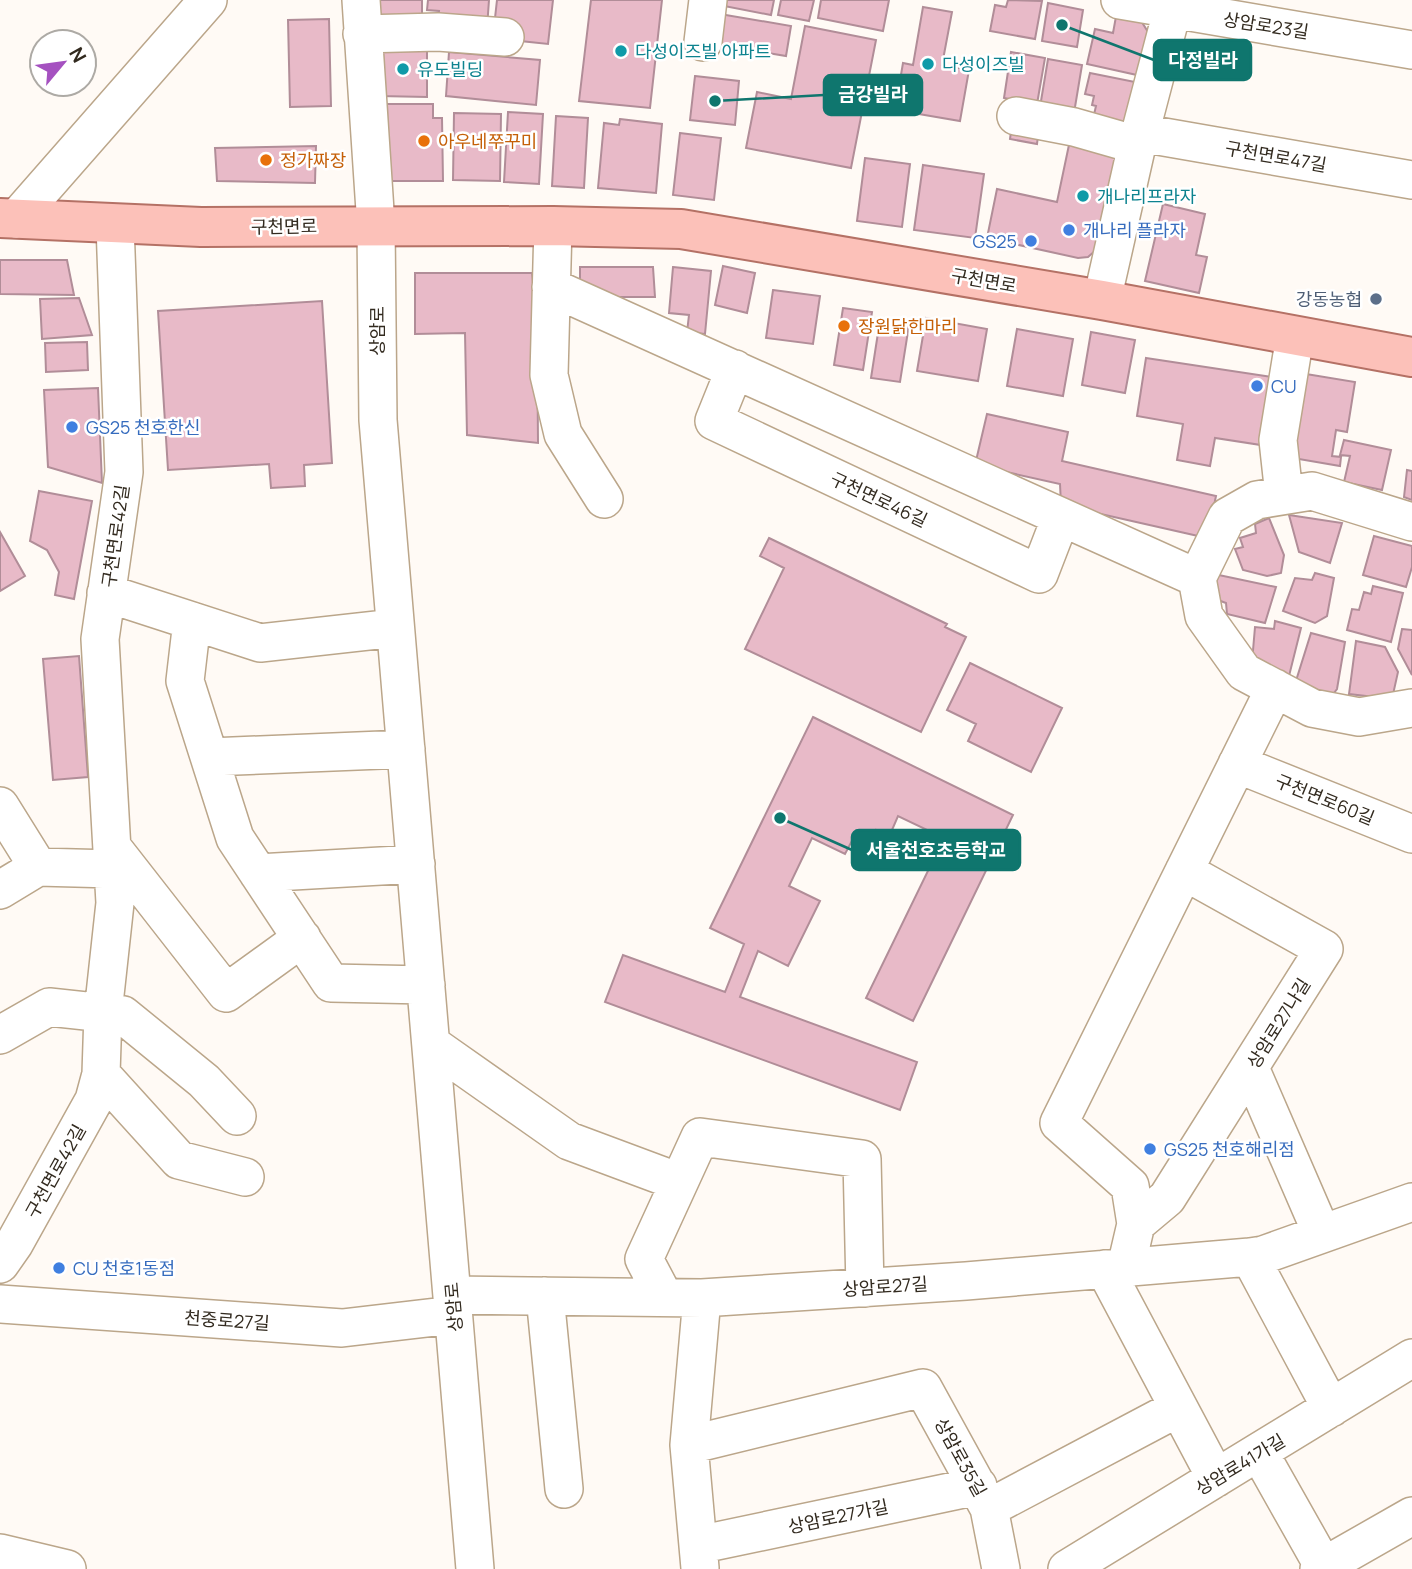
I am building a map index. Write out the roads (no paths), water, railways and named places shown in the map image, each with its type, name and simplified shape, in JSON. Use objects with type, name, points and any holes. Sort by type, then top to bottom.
[{"type":"main road","name":"구천면로","points":[[8,219],[201,227],[553,226],[681,229],[1102,300],[1412,357]]},
{"type":"street","name":"구천면로","points":[[8,219],[208,0]]},
{"type":"street","points":[[703,42],[708,0]]},
{"type":"street","name":"상암로23길","points":[[1119,0],[1173,5],[1412,50]]},
{"type":"street","points":[[1102,300],[1173,5]]},
{"type":"street","name":"상암로","points":[[475,1569],[377,420],[376,226],[361,17],[438,32],[505,37]]},
{"type":"street","name":"구천면로47길","points":[[1016,116],[1139,139],[1412,180]]},
{"type":"street","name":"구천면로42길","points":[[0,1264],[14,1244],[94,1100],[101,1074],[103,1013],[115,904],[100,639],[124,472],[115,225]]},
{"type":"street","points":[[553,226],[549,374],[563,434],[604,499]]},
{"type":"street","points":[[551,287],[1198,578]]},
{"type":"street","points":[[1284,495],[1278,440],[1295,336]]},
{"type":"street","name":"구천면로46길","points":[[735,369],[714,421],[1039,574],[1061,517]]},
{"type":"street","points":[[1412,522],[1312,491],[1257,500],[1227,517],[1198,578],[1204,616],[1244,672],[1312,708],[1359,717],[1412,708]]},
{"type":"street","points":[[106,593],[260,643],[396,628]]},
{"type":"street","points":[[192,621],[186,681],[236,838],[258,873],[331,983],[426,985]]},
{"type":"street","points":[[1216,1478],[1178,1408],[1115,1268],[1136,1224],[1130,1186],[1059,1123],[1275,688]]},
{"type":"street","points":[[210,757],[405,749]]},
{"type":"street","name":"구천면로60길","points":[[1237,764],[1412,834]]},
{"type":"street","points":[[0,806],[38,867]]},
{"type":"street","points":[[0,890],[38,867],[113,858],[226,993],[302,938]]},
{"type":"street","points":[[258,873],[415,864]]},
{"type":"street","name":"상암로27나길","points":[[1136,1224],[1167,1198],[1324,949],[1184,871]]},
{"type":"street","points":[[0,1035],[49,1007],[123,1015],[204,1081],[237,1116]]},
{"type":"street","points":[[431,1044],[569,1141],[679,1182]]},
{"type":"street","points":[[1250,1068],[1322,1234]]},
{"type":"street","points":[[101,1074],[179,1160],[245,1177]]},
{"type":"street","points":[[664,1297],[644,1259],[700,1137],[862,1159],[865,1288]]},
{"type":"street","name":"상암로27길","points":[[452,1305],[545,1296],[702,1298],[865,1288],[1250,1257],[1263,1255],[1412,1202]]},
{"type":"street","points":[[1250,1257],[1331,1408]]},
{"type":"street","points":[[545,1296],[564,1489]]},
{"type":"street","name":"상암로27가길","points":[[702,1298],[689,1445],[699,1557],[984,1497]]},
{"type":"street","name":"천중로27길","points":[[0,1304],[342,1328],[452,1305]]},
{"type":"street","name":"상암로41가길","points":[[1067,1569],[1412,1358]]},
{"type":"street","name":"상암로35길","points":[[689,1445],[923,1388],[984,1497],[1002,1569]]},
{"type":"street","points":[[984,1497],[1178,1408]]},
{"type":"street","points":[[1259,1452],[1322,1568],[1412,1516]]},
{"type":"street","points":[[0,1553],[67,1569]]},
{"type":"place","name":"다정빌라","points":[[1062,25]]},
{"type":"place","name":"다성이즈빌 아파트","points":[[621,51]]},
{"type":"place","name":"다성이즈빌","points":[[928,64]]},
{"type":"place","name":"유도빌딩","points":[[403,69]]},
{"type":"place","name":"금강빌라","points":[[715,101]]},
{"type":"place","name":"아우네쭈꾸미","points":[[424,141]]},
{"type":"place","name":"정가짜장","points":[[266,160]]},
{"type":"place","name":"개나리프라자","points":[[1083,196]]},
{"type":"place","name":"개나리 플라자","points":[[1069,230]]},
{"type":"place","name":"GS25","points":[[1031,241]]},
{"type":"place","name":"강동농협","points":[[1376,299]]},
{"type":"place","name":"장원닭한마리","points":[[844,326]]},
{"type":"place","name":"CU","points":[[1257,386]]},
{"type":"place","name":"GS25 천호한신","points":[[72,427]]},
{"type":"place","name":"서울천호초등학교","points":[[780,818]]},
{"type":"place","name":"GS25 천호해리점","points":[[1150,1149]]},
{"type":"place","name":"CU 천호1동점","points":[[59,1268]]}]
